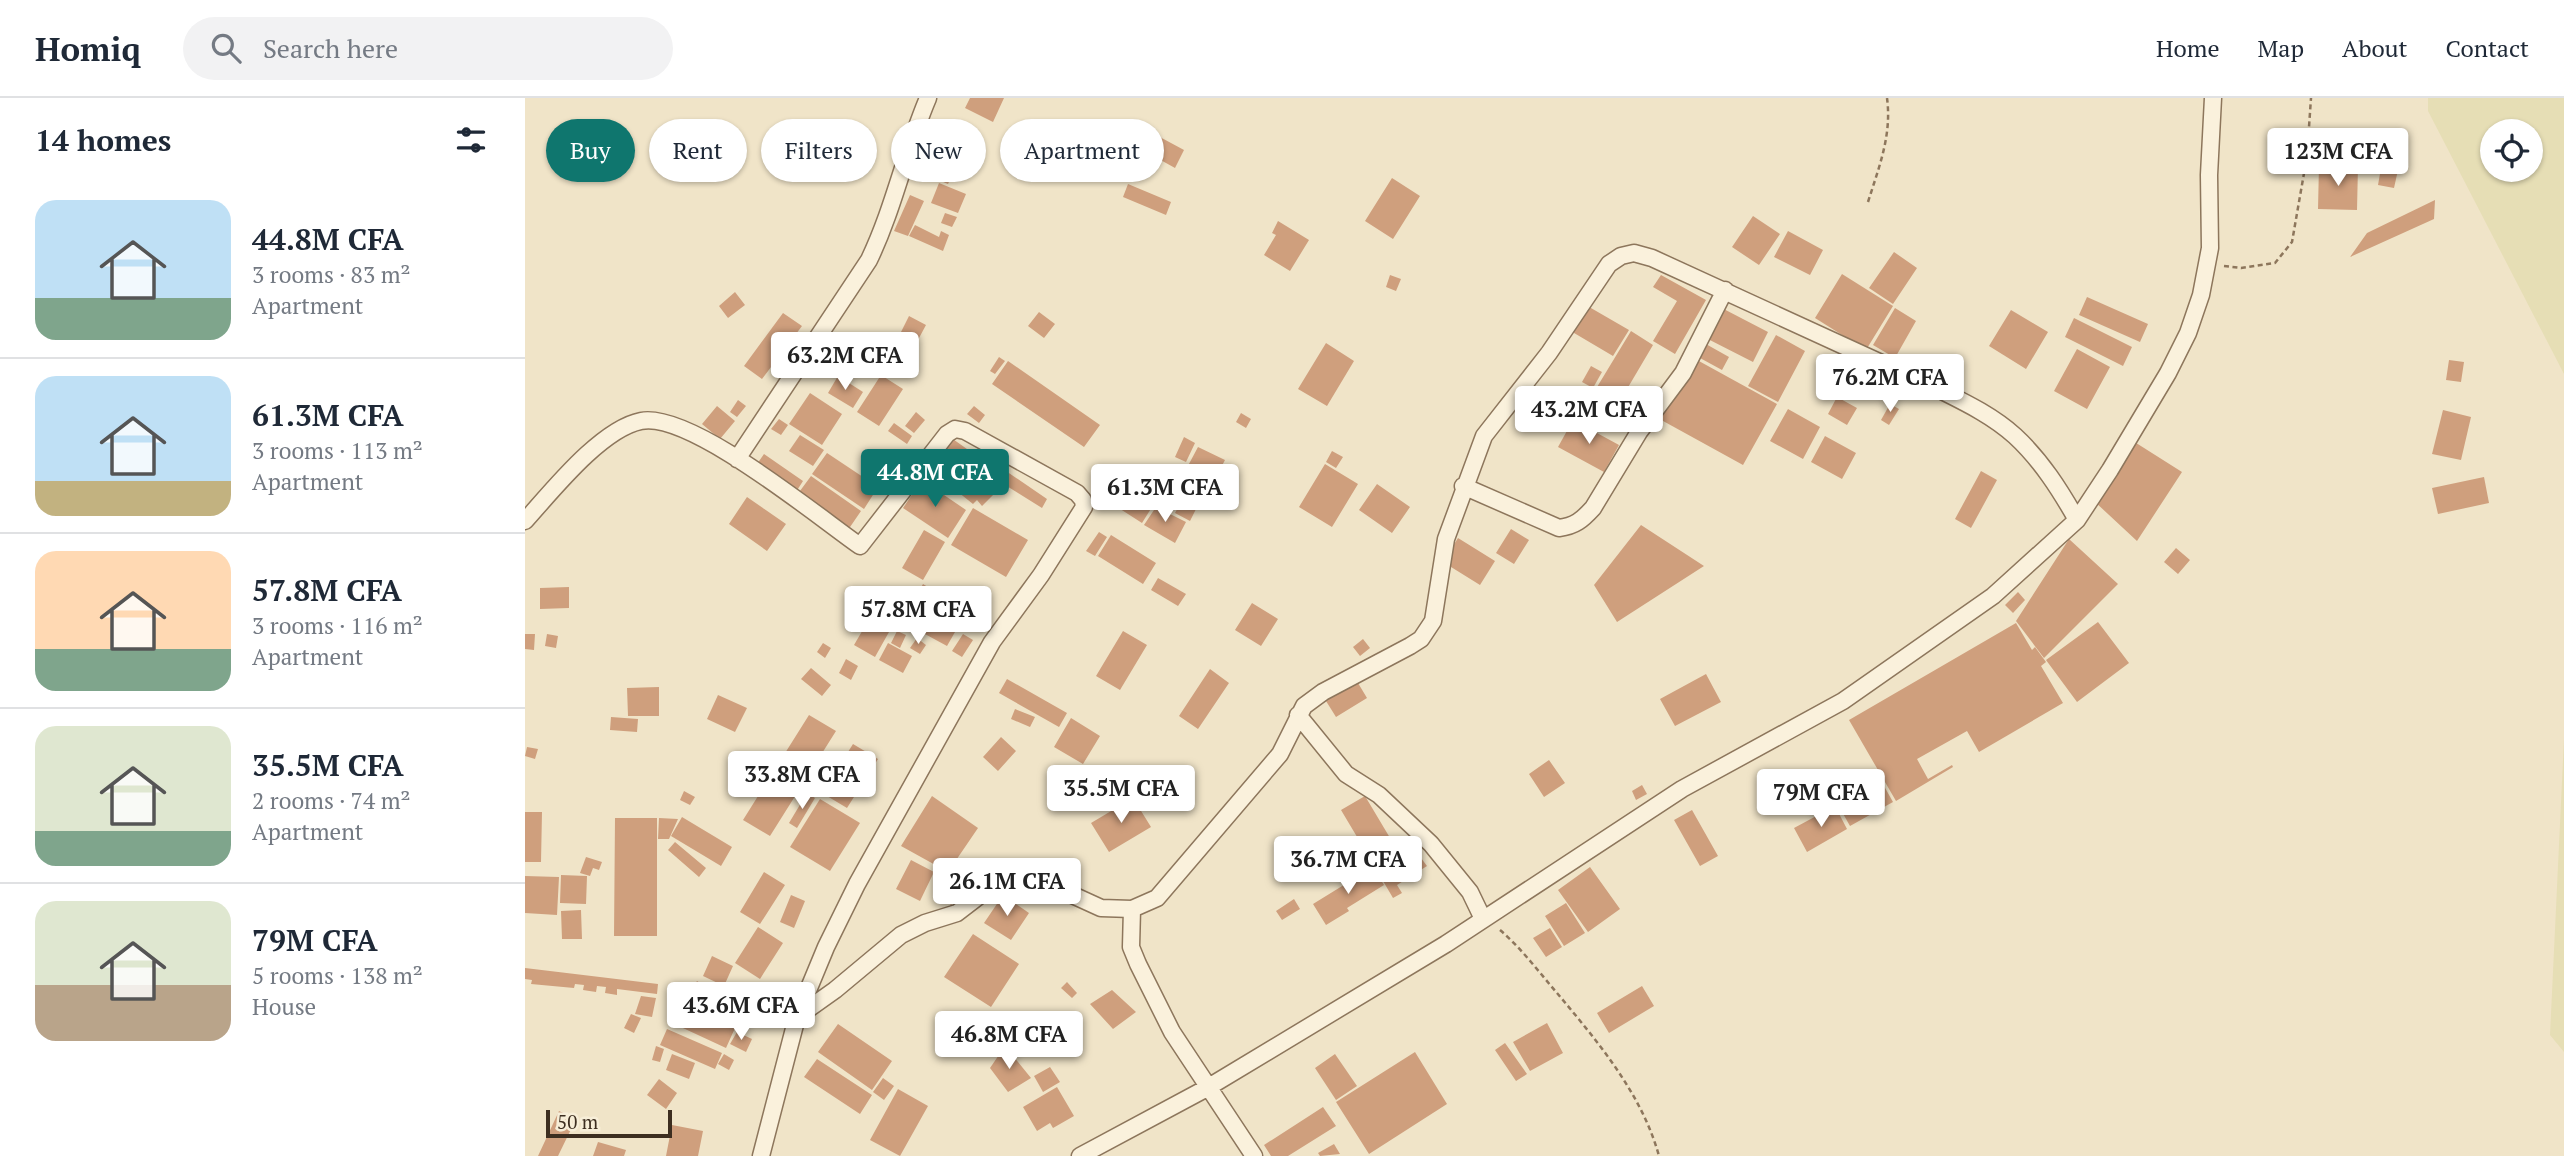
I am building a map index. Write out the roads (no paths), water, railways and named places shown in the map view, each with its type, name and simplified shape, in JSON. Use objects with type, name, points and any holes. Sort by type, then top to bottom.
[{"type":"street","points":[[737,459],[869,260],[885,227],[902,164],[928,98]]},
{"type":"street","points":[[1080,1156],[1207,1088],[1486,926],[1682,789],[1843,701],[1993,596],[2077,520],[2111,470],[2168,373],[2192,320],[2210,248],[2209,176],[2213,98]]},
{"type":"street","points":[[797,1017],[901,936],[925,923],[957,913],[1000,880],[1012,875],[1044,882],[1101,908],[1132,909],[1157,898],[1280,754],[1294,731],[1298,715],[1313,698],[1410,646],[1429,630],[1433,621],[1444,549],[1464,486],[1484,436],[1549,353],[1609,264],[1621,256],[1635,253],[1652,258],[1940,390],[1986,414],[2015,436],[2038,461],[2077,520]]},
{"type":"street","points":[[1464,486],[1559,528],[1582,520],[1593,508],[1650,416],[1683,373],[1725,290]]},
{"type":"street","points":[[525,521],[597,446],[617,431],[639,421],[658,420],[680,426],[737,459],[860,546],[947,434],[955,429],[965,431],[1077,493],[1083,500],[1084,507],[1041,575],[992,642],[944,723],[857,884],[797,1017],[761,1156]]},
{"type":"street","points":[[1298,715],[1346,774],[1379,795],[1431,844],[1470,892],[1486,926]]},
{"type":"street","points":[[1132,909],[1131,947],[1138,964],[1172,1032],[1254,1156]]}]
